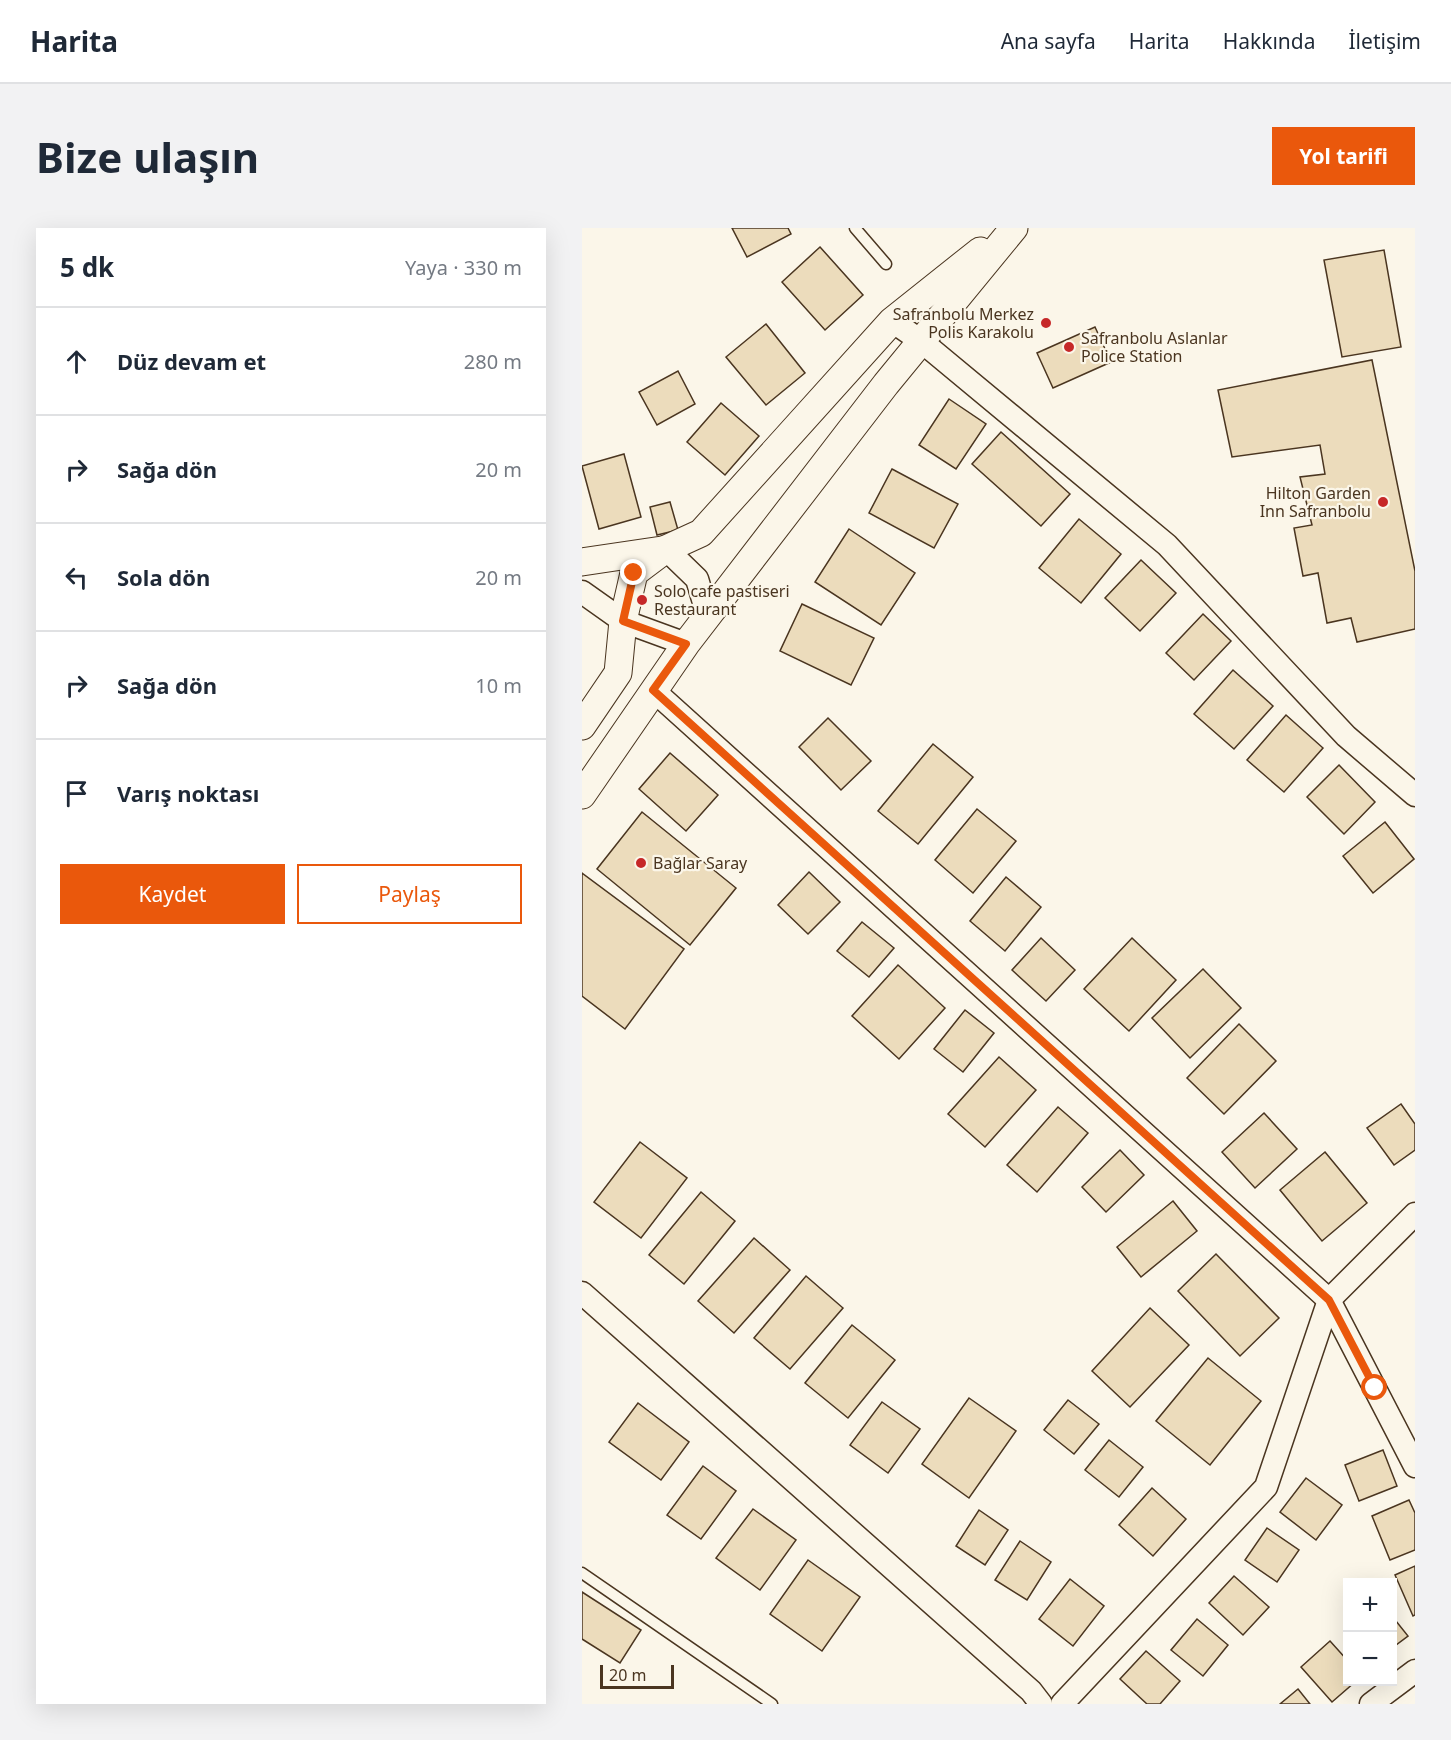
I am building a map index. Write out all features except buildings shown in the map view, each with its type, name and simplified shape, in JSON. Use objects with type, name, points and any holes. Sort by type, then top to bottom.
[{"type":"street","points":[[582,726],[618,674],[623,621],[634,573],[666,549],[701,533],[892,321],[1012,228]]},
{"type":"street","points":[[582,795],[686,644],[1012,228]]},
{"type":"street","points":[[892,321],[921,342],[1167,545],[1346,736],[1415,795]]},
{"type":"street","points":[[582,562],[666,549]]},
{"type":"street","points":[[666,549],[697,579],[708,616]]},
{"type":"street","points":[[582,592],[623,621],[686,644]]},
{"type":"street","points":[[653,690],[1329,1300],[1415,1466]]},
{"type":"street","points":[[1062,1704],[1266,1487],[1329,1300],[1415,1214]]},
{"type":"street","points":[[582,1293],[1023,1683],[1041,1704]]},
{"type":"street","points":[[1371,1704],[1415,1671]]},
{"type":"lane","points":[[855,228],[886,264]]},
{"type":"lane","points":[[582,1573],[772,1704]]},
{"type":"place","name":"Safranbolu Merkez Polis Karakolu","points":[[1046,323]]},
{"type":"place","name":"Safranbolu Aslanlar Police Station","points":[[1069,347]]},
{"type":"place","name":"Hilton Garden Inn Safranbolu","points":[[1383,502]]},
{"type":"place","name":"Solo cafe pastiseri Restaurant","points":[[642,600]]},
{"type":"place","name":"Bağlar Saray","points":[[641,863]]},
{"type":"route","points":[[634,573],[623,621],[686,644],[653,690],[1329,1300],[1375,1388]]}]
